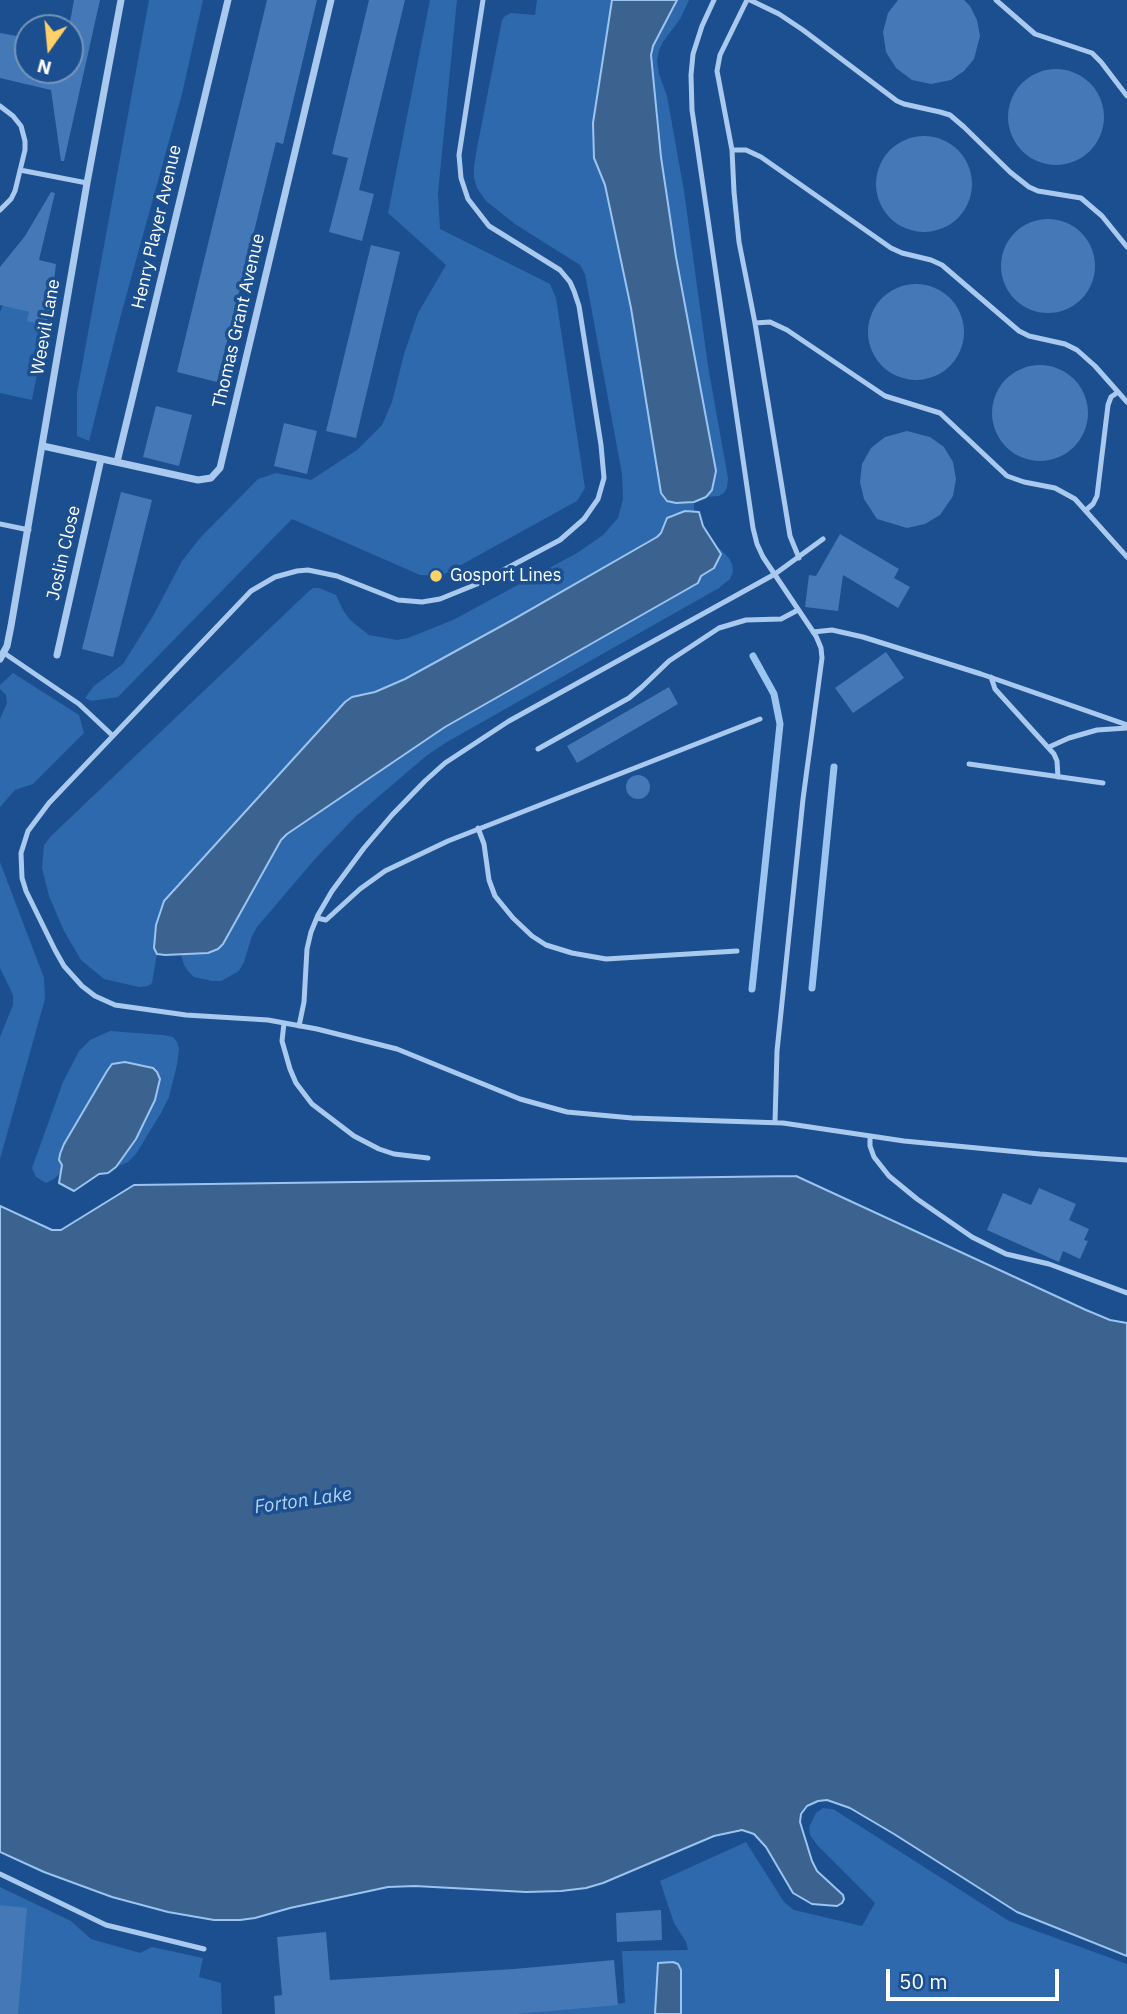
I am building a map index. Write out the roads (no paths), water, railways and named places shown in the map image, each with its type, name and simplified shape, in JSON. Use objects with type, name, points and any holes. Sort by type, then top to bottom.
[{"type":"street","name":"Weevil Lane","points":[[2,656],[11,626],[29,530],[87,183],[121,0]]},
{"type":"street","name":"Henry Player Avenue","points":[[117,462],[228,0]]},
{"type":"street","name":"Thomas Grant Avenue","points":[[43,446],[198,480],[211,478],[220,468],[331,0]]},
{"type":"street","name":"Joslin Close","points":[[57,655],[101,458]]},
{"type":"lane","points":[[484,0],[460,155],[460,178],[468,199],[489,226],[559,271],[570,282],[574,291],[579,306],[601,445],[604,478],[598,499],[584,519],[566,537],[477,584],[440,599],[422,602],[398,600],[337,576],[316,571],[297,571],[268,580],[242,600],[40,814],[28,831],[21,853],[21,872],[26,891],[64,966],[89,992],[115,1005],[186,1015],[284,1023],[397,1049],[520,1100],[567,1112],[632,1118],[775,1122],[870,1137],[1127,1160]]},
{"type":"lane","points":[[714,0],[693,54],[692,110],[753,528],[760,550],[813,632],[821,648],[822,664],[803,799],[777,1051],[775,1122]]},
{"type":"lane","points":[[799,558],[790,536],[738,232],[732,150],[718,78],[722,51],[749,0],[779,14],[803,30],[901,103],[950,115],[1029,187],[1081,198],[1102,216],[1127,247]]},
{"type":"lane","points":[[996,0],[1035,34],[1092,53],[1127,96]]},
{"type":"lane","points":[[0,106],[13,116],[20,126],[25,150],[15,191],[0,210]]},
{"type":"lane","points":[[732,150],[746,150],[761,157],[891,248],[942,265],[1018,331],[1065,344],[1083,354],[1127,402]]},
{"type":"lane","points":[[20,170],[87,183]]},
{"type":"lane","points":[[755,323],[770,323],[787,330],[885,396],[940,412],[1007,476],[1046,485],[1075,499],[1127,557]]},
{"type":"lane","points":[[1086,510],[1097,496],[1108,405],[1111,397],[1118,392]]},
{"type":"lane","points":[[0,524],[29,530]]},
{"type":"lane","points":[[299,1026],[304,1002],[306,957],[317,918],[338,882],[382,825],[415,790],[445,763],[527,710],[775,574],[823,540]]},
{"type":"lane","points":[[538,749],[629,698],[669,661],[719,628],[746,620],[781,619],[798,610]]},
{"type":"lane","points":[[813,632],[832,630],[863,637],[991,677],[1127,727]]},
{"type":"lane","points":[[2,656],[79,704],[113,736]]},
{"type":"lane","points":[[991,677],[995,689],[1049,747],[1056,758],[1058,777]]},
{"type":"lane","points":[[317,918],[326,919],[360,889],[393,867],[478,828],[760,719]]},
{"type":"lane","points":[[1049,747],[1097,730],[1127,727]]},
{"type":"lane","points":[[969,764],[1103,783]]},
{"type":"lane","points":[[478,828],[495,896],[532,936],[546,944],[572,953],[607,959],[737,951]]},
{"type":"lane","points":[[284,1023],[282,1041],[287,1061],[296,1083],[312,1104],[354,1136],[379,1149],[394,1154],[428,1158]]},
{"type":"lane","points":[[870,1137],[872,1154],[889,1176],[972,1237],[1011,1256],[1049,1264],[1127,1293]]},
{"type":"lane","points":[[0,1874],[106,1925],[204,1950]]},
{"type":"water","points":[[612,0],[677,0],[651,55],[661,157],[676,257],[716,471],[712,490],[706,497],[694,502],[667,501],[661,493],[631,308],[605,185],[594,158],[593,123]]},
{"type":"water","points":[[685,511],[699,512],[703,526],[721,554],[714,568],[701,576],[698,583],[445,727],[287,834],[218,949],[208,953],[157,954],[154,948],[156,925],[164,901],[345,702],[352,697],[375,692],[405,679],[514,619],[657,537],[667,518]]},
{"type":"water","points":[[125,1062],[153,1068],[157,1072],[160,1079],[155,1100],[136,1139],[116,1167],[108,1173],[99,1174],[74,1191],[59,1183],[62,1165],[60,1154],[107,1071],[112,1064]]},
{"type":"water","name":"Forton Lake","points":[[796,1176],[1086,1310],[1110,1320],[1127,1323],[1127,1956],[1017,1912],[850,1808],[827,1800],[807,1806],[801,1814],[800,1822],[817,1871],[843,1895],[842,1903],[837,1906],[812,1904],[793,1893],[766,1847],[754,1834],[742,1830],[714,1836],[586,1888],[526,1892],[388,1887],[240,1920],[214,1920],[168,1912],[112,1897],[44,1872],[0,1852],[0,1206],[52,1230],[61,1230],[134,1185]]},
{"type":"water","points":[[658,1963],[678,1964],[681,1970],[681,2014],[655,2014]]},
{"type":"waterway","points":[[752,989],[780,724],[774,694],[753,656]]},
{"type":"waterway","points":[[812,988],[834,767]]},
{"type":"place","name":"Gosport Lines","points":[[436,576]]}]
